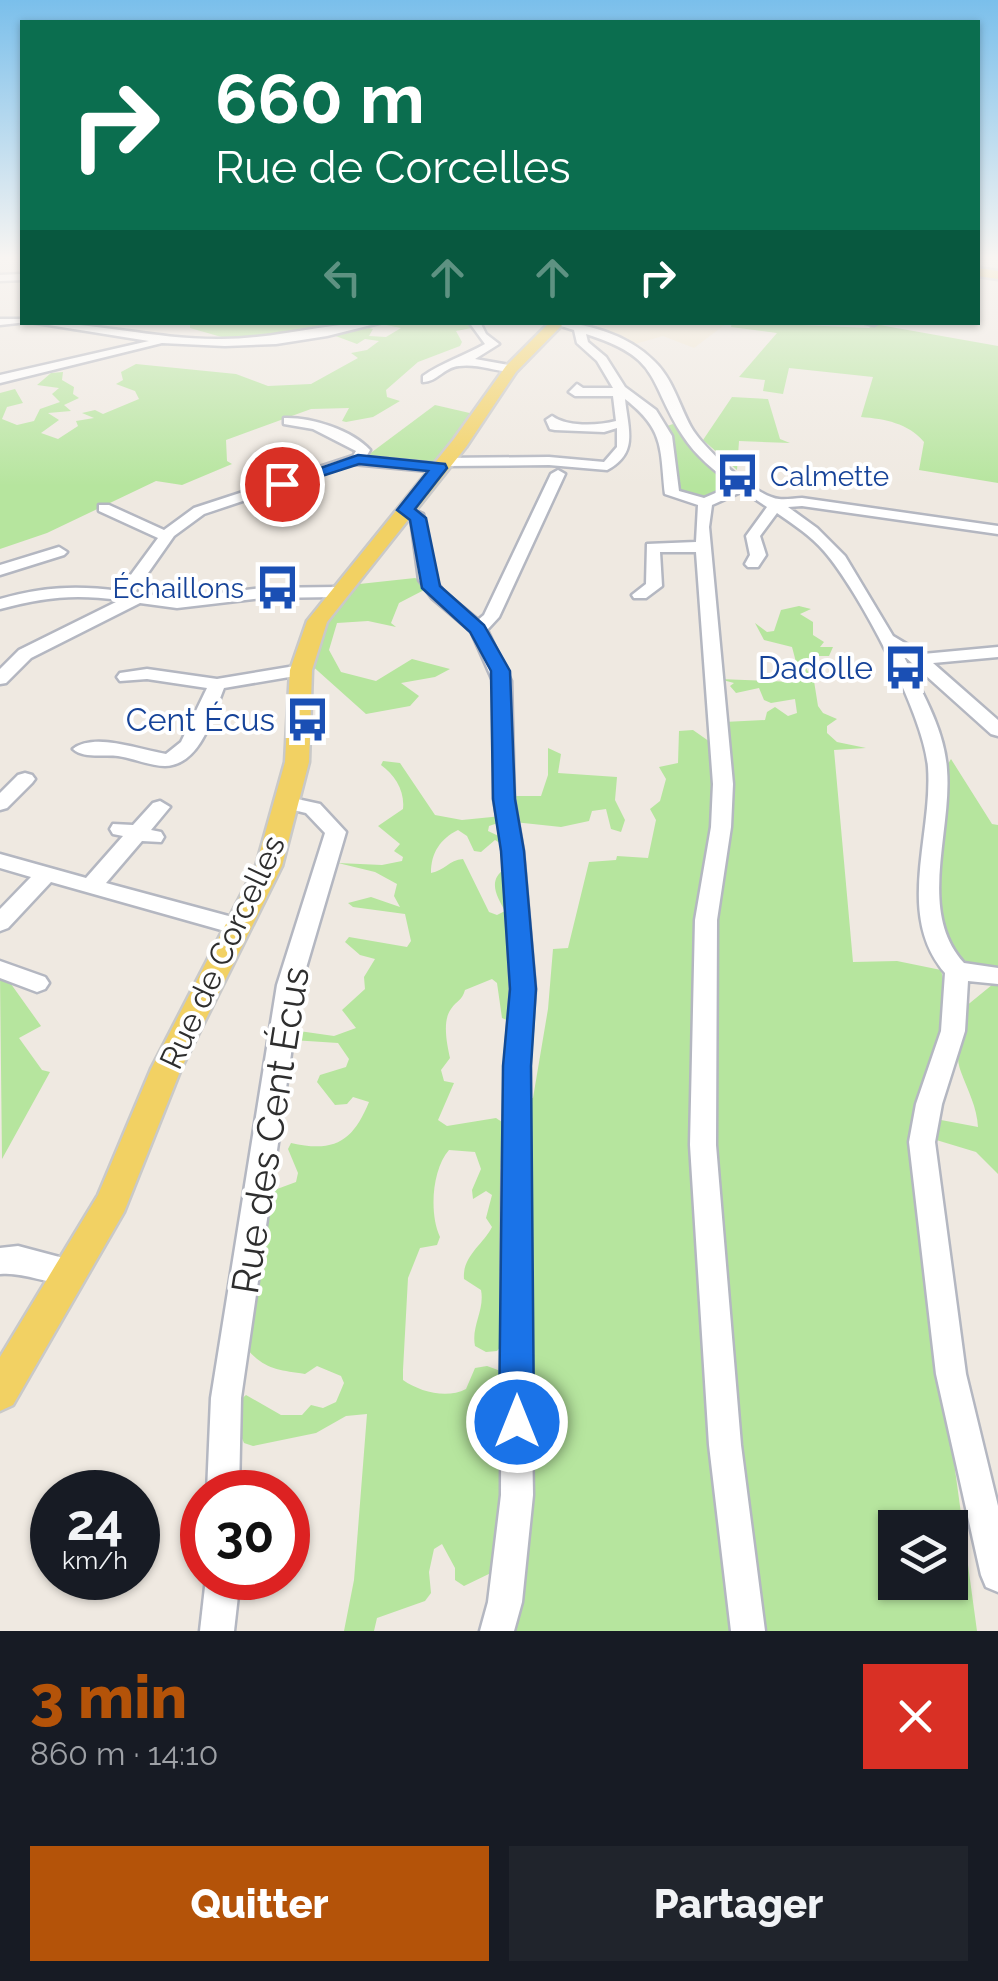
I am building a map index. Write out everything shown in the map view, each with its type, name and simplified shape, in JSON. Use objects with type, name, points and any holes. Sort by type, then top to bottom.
[{"type":"main road","name":"Rue de Corcelles","points":[[0,1392],[125,1176],[166,1068],[273,856],[297,762],[302,670],[312,630],[338,592],[371,557],[442,465],[511,368],[546,334]]},
{"type":"street","points":[[125,334],[168,340],[253,342],[301,334]]},
{"type":"street","points":[[464,361],[493,344],[481,334]]},
{"type":"street","points":[[579,334],[602,360],[619,391],[626,447],[607,466],[605,485]]},
{"type":"street","points":[[599,334],[624,344],[651,365],[667,386],[684,430],[712,462],[742,486],[776,504],[840,558],[883,636],[934,746],[931,929],[937,949],[957,972],[998,976]]},
{"type":"street","points":[[0,379],[168,340]]},
{"type":"street","points":[[427,379],[446,364],[464,361],[511,368]]},
{"type":"street","points":[[575,392],[619,391],[651,413],[665,436],[672,494],[706,503],[742,486]]},
{"type":"street","points":[[552,420],[555,426],[567,428],[623,423]]},
{"type":"street","points":[[288,421],[317,426],[361,447],[358,459]]},
{"type":"street","points":[[0,679],[20,657],[130,597],[166,536],[199,511],[358,459],[442,465],[548,461],[607,466]]},
{"type":"street","points":[[478,629],[491,617],[558,474]]},
{"type":"street","points":[[754,564],[758,554],[753,536],[776,504],[802,502],[998,530]]},
{"type":"street","points":[[706,503],[704,548],[723,784],[721,828],[706,920],[704,1145],[725,1445],[748,1631]]},
{"type":"street","points":[[104,508],[166,536]]},
{"type":"street","points":[[405,510],[418,518],[432,588],[478,629],[502,681],[504,799],[523,989],[517,1066],[515,1201],[517,1495],[505,1602],[497,1631]]},
{"type":"street","points":[[640,594],[654,586],[652,548],[704,548]]},
{"type":"street","points":[[0,570],[60,552]]},
{"type":"street","points":[[0,604],[67,591],[185,603],[263,593],[338,592]]},
{"type":"street","points":[[0,595],[18,598]]},
{"type":"street","points":[[883,636],[918,658],[998,730]]},
{"type":"street","points":[[918,658],[998,652]]},
{"type":"street","points":[[126,676],[147,674],[218,684],[302,670]]},
{"type":"street","points":[[82,749],[102,748],[157,761],[176,759],[188,750],[218,684]]},
{"type":"street","points":[[0,804],[25,779]]},
{"type":"street","name":"Rue des Cent Écus","points":[[224,1470],[226,1398],[290,985],[336,832],[313,808],[288,803]]},
{"type":"street","points":[[91,886],[160,807]]},
{"type":"street","points":[[0,862],[239,927]]},
{"type":"street","points":[[0,923],[46,874]]},
{"type":"street","points":[[0,969],[37,984]]},
{"type":"street","points":[[957,972],[953,1030],[928,1104],[922,1142],[951,1374],[998,1575]]},
{"type":"street","points":[[0,1261],[18,1259],[72,1272]]},
{"type":"street","points":[[217,1631],[221,1600]]},
{"type":"shaded area","points":[[611,334],[712,334],[694,348],[663,336],[635,344]]},
{"type":"green space","points":[[211,334],[282,334],[232,340]]},
{"type":"green space","points":[[458,334],[462,342],[418,362],[386,390],[387,397],[400,401],[373,417],[346,422],[342,421],[349,408],[311,409],[226,440],[227,461],[232,464],[182,485],[156,481],[47,533],[0,549],[0,393],[15,389],[23,403],[7,407],[2,419],[17,425],[34,421],[40,409],[60,402],[52,394],[59,388],[37,385],[51,373],[63,372],[62,380],[74,387],[73,394],[79,398],[64,405],[71,411],[48,413],[59,420],[41,433],[58,439],[78,426],[76,421],[94,418],[82,413],[95,410],[103,414],[139,399],[135,391],[116,384],[123,380],[121,372],[136,364],[236,374],[268,386],[311,384],[358,358],[351,353],[367,350],[379,341],[365,339],[357,344],[333,335]]},
{"type":"green space","points":[[776,334],[931,334],[998,346],[998,483],[919,470],[924,442],[918,436],[896,423],[861,417],[873,377],[789,368],[783,394],[763,391],[765,380],[739,377]]},
{"type":"green space","points":[[732,397],[768,399],[780,439],[790,443],[739,441],[737,470],[703,440]]},
{"type":"green space","points":[[435,405],[474,414],[434,462],[368,455]]},
{"type":"green space","points":[[673,424],[693,451],[730,485],[705,499],[678,492],[664,427]]},
{"type":"green space","points":[[415,578],[428,582],[426,589],[399,603],[391,623],[396,627],[368,621],[337,623],[329,650],[341,672],[376,681],[412,659],[450,669],[435,677],[401,683],[419,696],[410,706],[366,714],[309,663],[320,630],[350,585]]},
{"type":"green space","points":[[799,606],[811,609],[800,614],[813,622],[813,635],[824,642],[820,647],[833,647],[829,656],[813,656],[808,664],[796,662],[792,647],[764,640],[755,623],[767,632],[774,631],[781,610]]},
{"type":"green space","points":[[797,668],[806,668],[814,681],[818,706],[837,719],[827,726],[827,733],[837,742],[866,748],[834,750],[853,962],[897,961],[941,970],[950,1009],[910,1139],[961,1510],[878,1510],[878,1600],[968,1600],[968,1565],[977,1631],[502,1631],[524,1099],[533,1098],[548,1009],[553,949],[568,948],[589,862],[616,860],[617,856],[648,858],[656,820],[650,809],[660,801],[666,779],[659,767],[678,763],[679,731],[693,730],[713,744],[724,722],[765,720],[767,712],[775,707],[788,716],[797,713],[795,699],[771,703],[764,700],[759,688],[736,693],[730,686],[734,683],[719,679],[799,679]]},
{"type":"green space","points":[[548,748],[561,754],[558,773],[617,777],[615,800],[625,820],[621,832],[611,829],[606,809],[592,811],[589,821],[561,827],[514,822],[513,796],[541,796],[548,775]]},
{"type":"green space","points":[[951,759],[992,824],[998,825],[998,967],[971,964],[958,957],[940,924],[943,772]]},
{"type":"green space","points":[[383,761],[400,763],[435,815],[462,820],[502,816],[504,821],[489,826],[488,831],[505,839],[503,845],[495,840],[481,852],[474,851],[467,836],[458,830],[452,834],[435,853],[431,873],[463,859],[489,912],[497,915],[505,911],[495,883],[505,869],[519,962],[509,1021],[502,1018],[497,983],[492,979],[465,990],[451,1009],[446,1026],[450,1058],[441,1070],[444,1081],[454,1083],[438,1120],[447,1126],[496,1118],[505,1124],[509,1152],[500,1168],[512,1219],[506,1339],[497,1351],[486,1352],[475,1346],[481,1290],[464,1279],[464,1271],[492,1227],[486,1218],[492,1195],[486,1191],[473,1199],[472,1190],[481,1169],[475,1152],[449,1150],[439,1168],[434,1192],[434,1216],[440,1237],[437,1245],[420,1248],[408,1278],[403,1380],[425,1391],[451,1394],[466,1389],[475,1368],[487,1366],[498,1370],[508,1409],[495,1571],[464,1586],[455,1580],[455,1568],[442,1544],[434,1549],[429,1572],[431,1593],[425,1601],[377,1618],[374,1631],[344,1631],[354,1580],[367,1414],[346,1416],[316,1433],[253,1446],[244,1443],[238,1429],[239,1401],[246,1395],[281,1415],[302,1415],[311,1405],[323,1408],[336,1402],[344,1383],[341,1376],[317,1366],[305,1374],[273,1368],[247,1349],[269,1192],[296,1182],[298,1173],[288,1149],[291,1143],[320,1146],[340,1141],[356,1126],[369,1102],[353,1097],[347,1104],[335,1105],[317,1082],[320,1075],[346,1067],[349,1059],[338,1043],[292,1040],[292,1030],[334,1036],[356,1028],[342,1010],[365,989],[364,977],[375,959],[360,955],[345,942],[349,937],[407,947],[411,941],[405,914],[348,903],[371,897],[400,907],[394,896],[397,884],[375,872],[338,863],[382,865],[402,861],[403,857],[394,851],[400,844],[378,826],[403,809],[401,790],[381,765]]},
{"type":"green space","points":[[0,975],[6,977],[41,1026],[19,1038],[42,1070],[50,1072],[2,1159]]},
{"type":"green space","points":[[998,980],[998,1174],[976,1152],[933,1139],[928,1126],[941,1120],[978,1127],[959,1065],[959,1040],[965,1007]]},
{"type":"place","name":"Calmette","points":[[737,476]]},
{"type":"place","name":"Échaillons","points":[[277,588]]},
{"type":"place","name":"Dadolle","points":[[906,667]]},
{"type":"place","name":"Cent Écus","points":[[308,719]]},
{"type":"route","points":[[282,484],[358,459],[439,468],[405,510],[418,518],[427,580],[438,595],[478,629],[500,671],[504,799],[523,989],[517,1066],[515,1201],[517,1422]]}]
